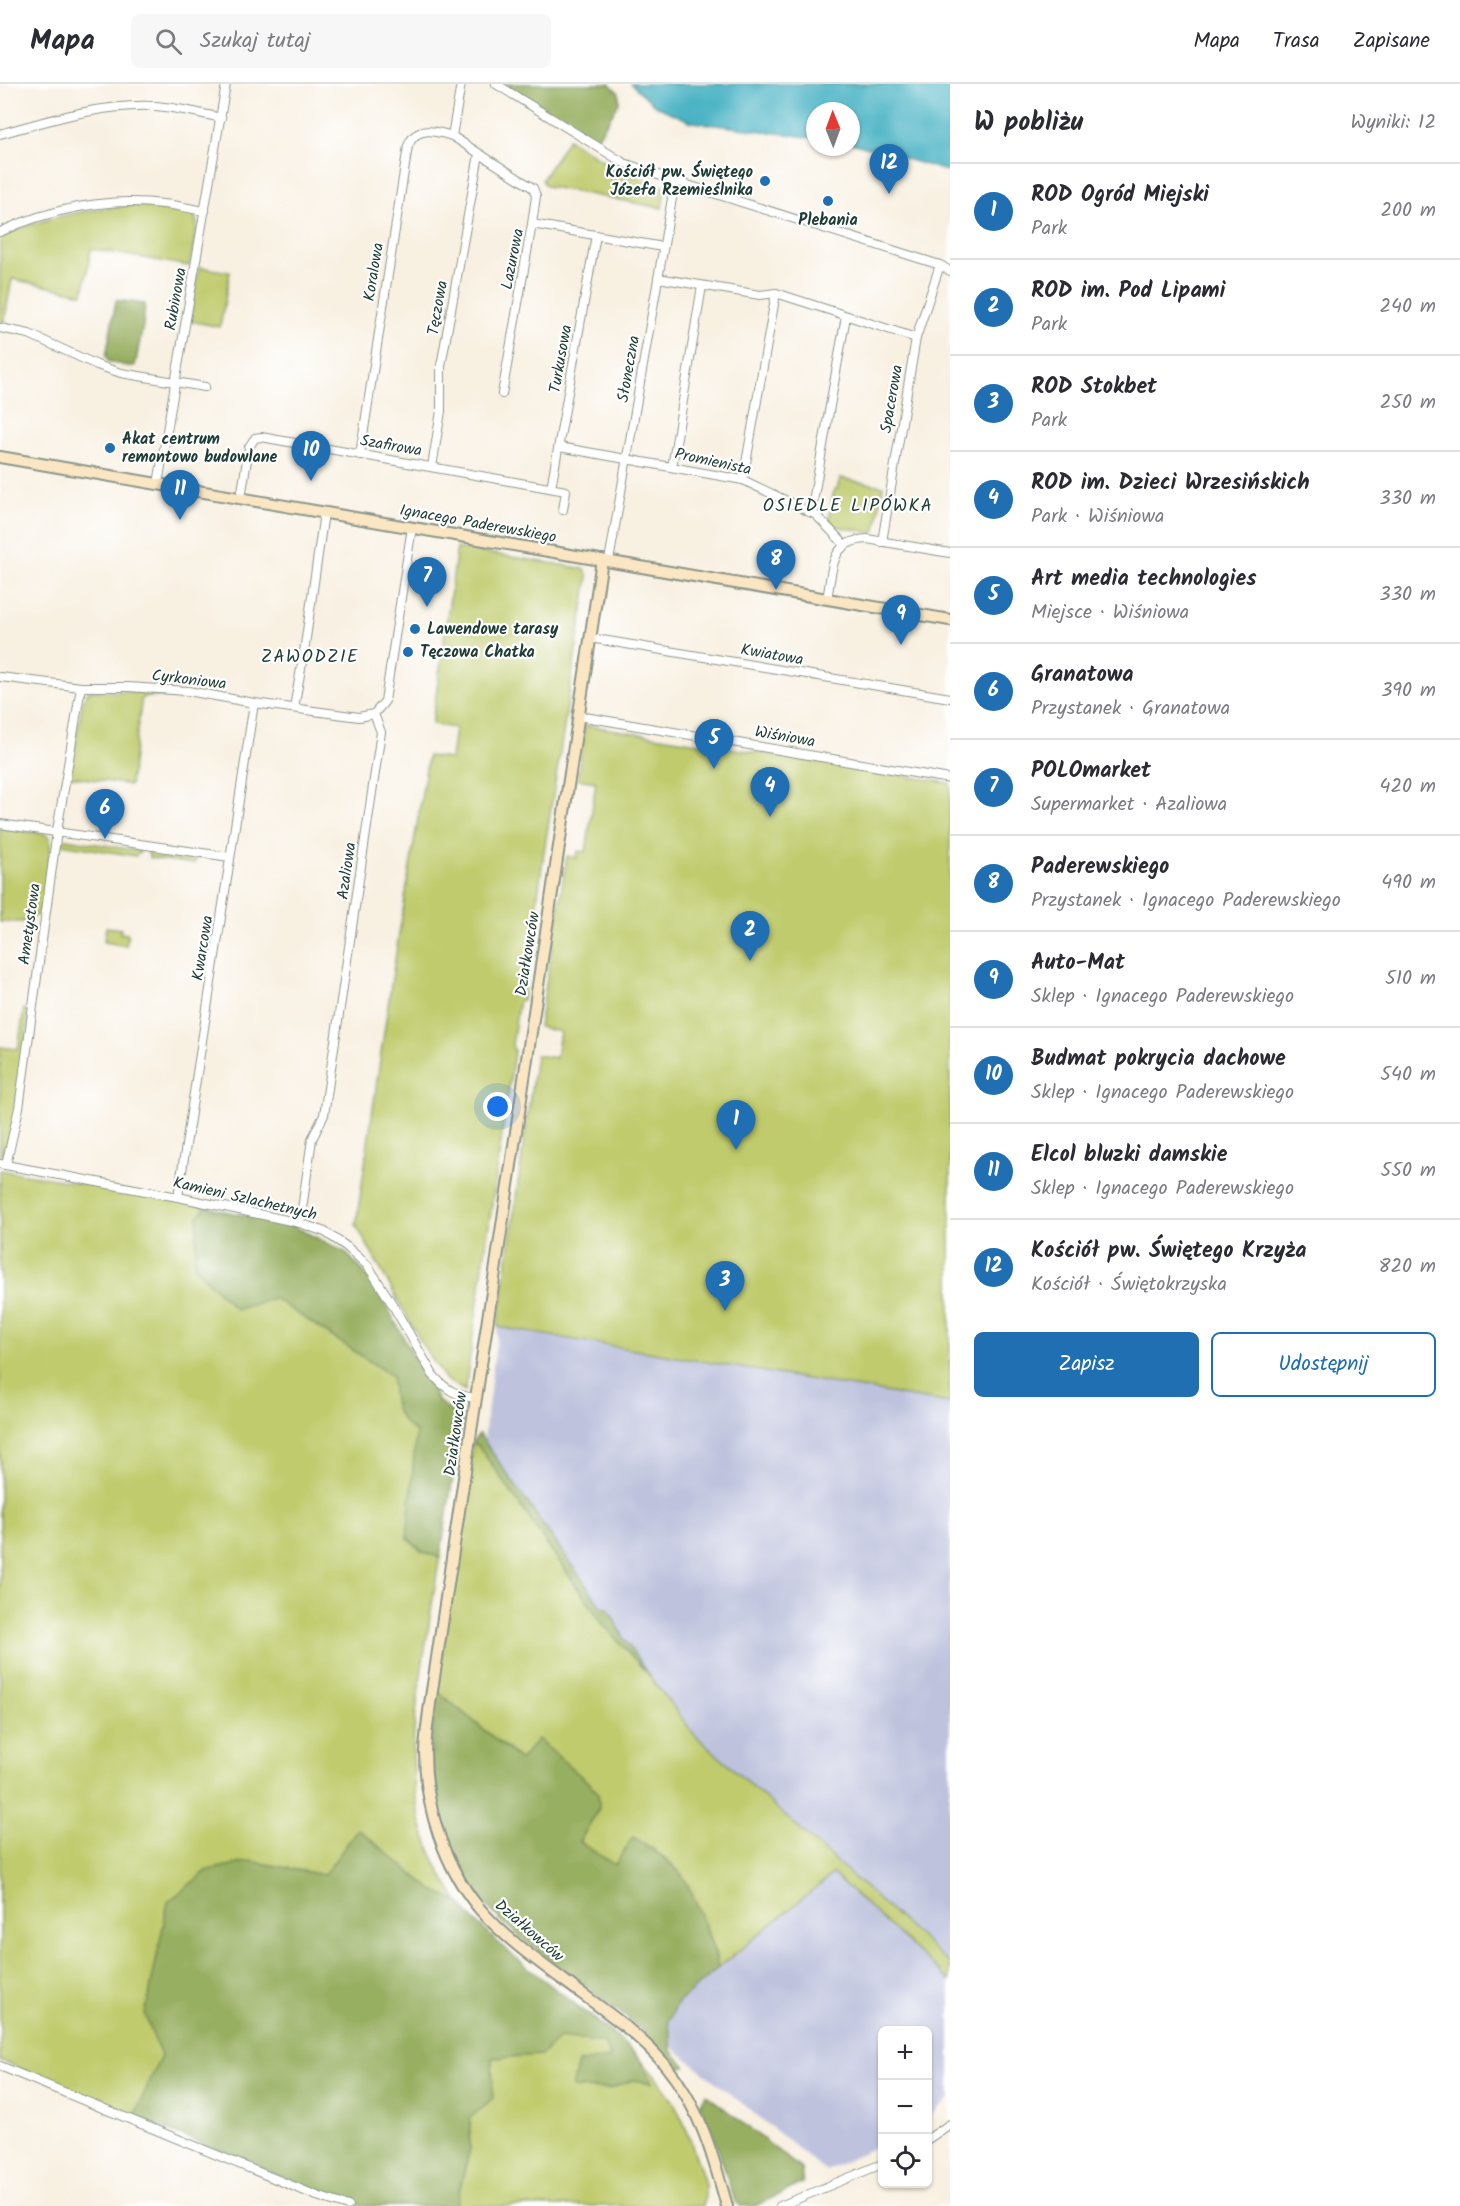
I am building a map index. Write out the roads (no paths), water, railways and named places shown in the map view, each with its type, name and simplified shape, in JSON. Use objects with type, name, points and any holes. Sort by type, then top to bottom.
[{"type":"street","name":"Rubinowa","points":[[158,484],[226,84]]},
{"type":"street","points":[[461,84],[452,136],[533,188],[536,196],[532,224]]},
{"type":"street","points":[[496,84],[624,163],[940,265],[950,271]]},
{"type":"street","points":[[0,134],[75,113],[114,107],[154,106],[221,118]]},
{"type":"street","name":"Koralowa","points":[[360,455],[408,146],[415,134],[421,132],[440,132],[452,136]]},
{"type":"street","name":"Tęczowa","points":[[432,467],[441,411],[441,366],[479,154]]},
{"type":"street","name":"Słoneczna","points":[[606,561],[627,458],[675,181]]},
{"type":"street","points":[[0,232],[39,217],[87,206],[116,203],[164,204],[205,211]]},
{"type":"street","name":"Lazurowa","points":[[502,394],[532,224],[663,247]]},
{"type":"street","name":"Turkusowa","points":[[551,488],[596,235]]},
{"type":"street","name":"Spacerowa","points":[[882,542],[916,338],[940,265]]},
{"type":"street","points":[[658,278],[760,295],[776,293],[916,338]]},
{"type":"street","points":[[672,466],[702,286]]},
{"type":"street","points":[[744,480],[776,293]]},
{"type":"street","points":[[809,512],[812,507],[846,316]]},
{"type":"street","points":[[0,328],[29,334],[113,370],[205,387]]},
{"type":"street","name":"Szafirowa","points":[[241,498],[249,447],[255,438],[272,439],[551,488]]},
{"type":"street","name":"Promienista","points":[[559,447],[744,480],[809,512],[824,523],[844,544]]},
{"type":"street","name":"Ignacego Paderewskiego","points":[[0,457],[950,620]]},
{"type":"street","points":[[551,488],[566,491],[563,510]]},
{"type":"street","points":[[294,708],[324,513]]},
{"type":"street","points":[[374,714],[385,701],[412,527]]},
{"type":"street","points":[[826,599],[835,559],[844,544],[854,540],[867,539],[950,553]]},
{"type":"street","name":"Działkowców","points":[[606,561],[590,638],[427,1730],[425,1755],[427,1784],[436,1827],[457,1875],[486,1915],[519,1947],[632,2031],[672,2073],[701,2122],[727,2206]]},
{"type":"street","name":"Kwiatowa","points":[[590,638],[950,698]]},
{"type":"street","name":"Cyrkoniowa","points":[[0,677],[81,687],[188,691],[254,703],[359,717],[374,714]]},
{"type":"street","name":"Ametystowa","points":[[3,1165],[19,1108],[57,831],[81,687]]},
{"type":"street","name":"Kwarcowa","points":[[178,1197],[254,703]]},
{"type":"street","name":"Azaliowa","points":[[300,1223],[312,1139],[324,1115],[381,732],[374,714]]},
{"type":"street","name":"Wiśniowa","points":[[579,716],[950,779]]},
{"type":"street","points":[[0,824],[230,857]]},
{"type":"street","name":"Kamieni Szlachetnych","points":[[3,1165],[178,1197],[300,1223],[325,1232],[347,1247],[368,1266],[441,1385],[452,1393],[476,1398]]},
{"type":"street","points":[[0,2066],[317,2196],[348,2206]]},
{"type":"street","points":[[932,2136],[950,2124]]},
{"type":"street","points":[[780,2206],[878,2166]]},
{"type":"water","points":[[631,84],[950,84],[950,172],[860,146],[860,102],[806,102],[806,137],[692,122],[656,106]]},
{"type":"place","name":"Kościół pw. Świętego Józefa Rzemieślnika","points":[[765,181]]},
{"type":"place","name":"Kościół pw. Świętego Krzyża","points":[[889,194]]},
{"type":"place","name":"Plebania","points":[[828,201]]},
{"type":"place","name":"Akat centrum remontowo budowlane","points":[[110,448]]},
{"type":"place","name":"Budmat pokrycia dachowe","points":[[311,481]]},
{"type":"place","name":"Elcol bluzki damskie","points":[[180,520]]},
{"type":"place","name":"Paderewskiego","points":[[776,590]]},
{"type":"place","name":"POLOmarket","points":[[427,607]]},
{"type":"place","name":"Lawendowe tarasy","points":[[415,629]]},
{"type":"place","name":"Auto-Mat","points":[[901,645]]},
{"type":"place","name":"Tęczowa Chatka","points":[[408,652]]},
{"type":"place","name":"Art media technologies","points":[[714,769]]},
{"type":"place","name":"ROD im. Dzieci Wrzesińskich","points":[[770,817]]},
{"type":"place","name":"Granatowa","points":[[105,839]]},
{"type":"place","name":"ROD im. Pod Lipami","points":[[750,961]]},
{"type":"place","name":"ROD Ogród Miejski","points":[[736,1150]]},
{"type":"place","name":"ROD Stokbet","points":[[725,1311]]},
{"type":"district","name":"OSIEDLE LIPÓWKA","points":[[848,506]]},
{"type":"district","name":"ZAWODZIE","points":[[310,657]]}]
